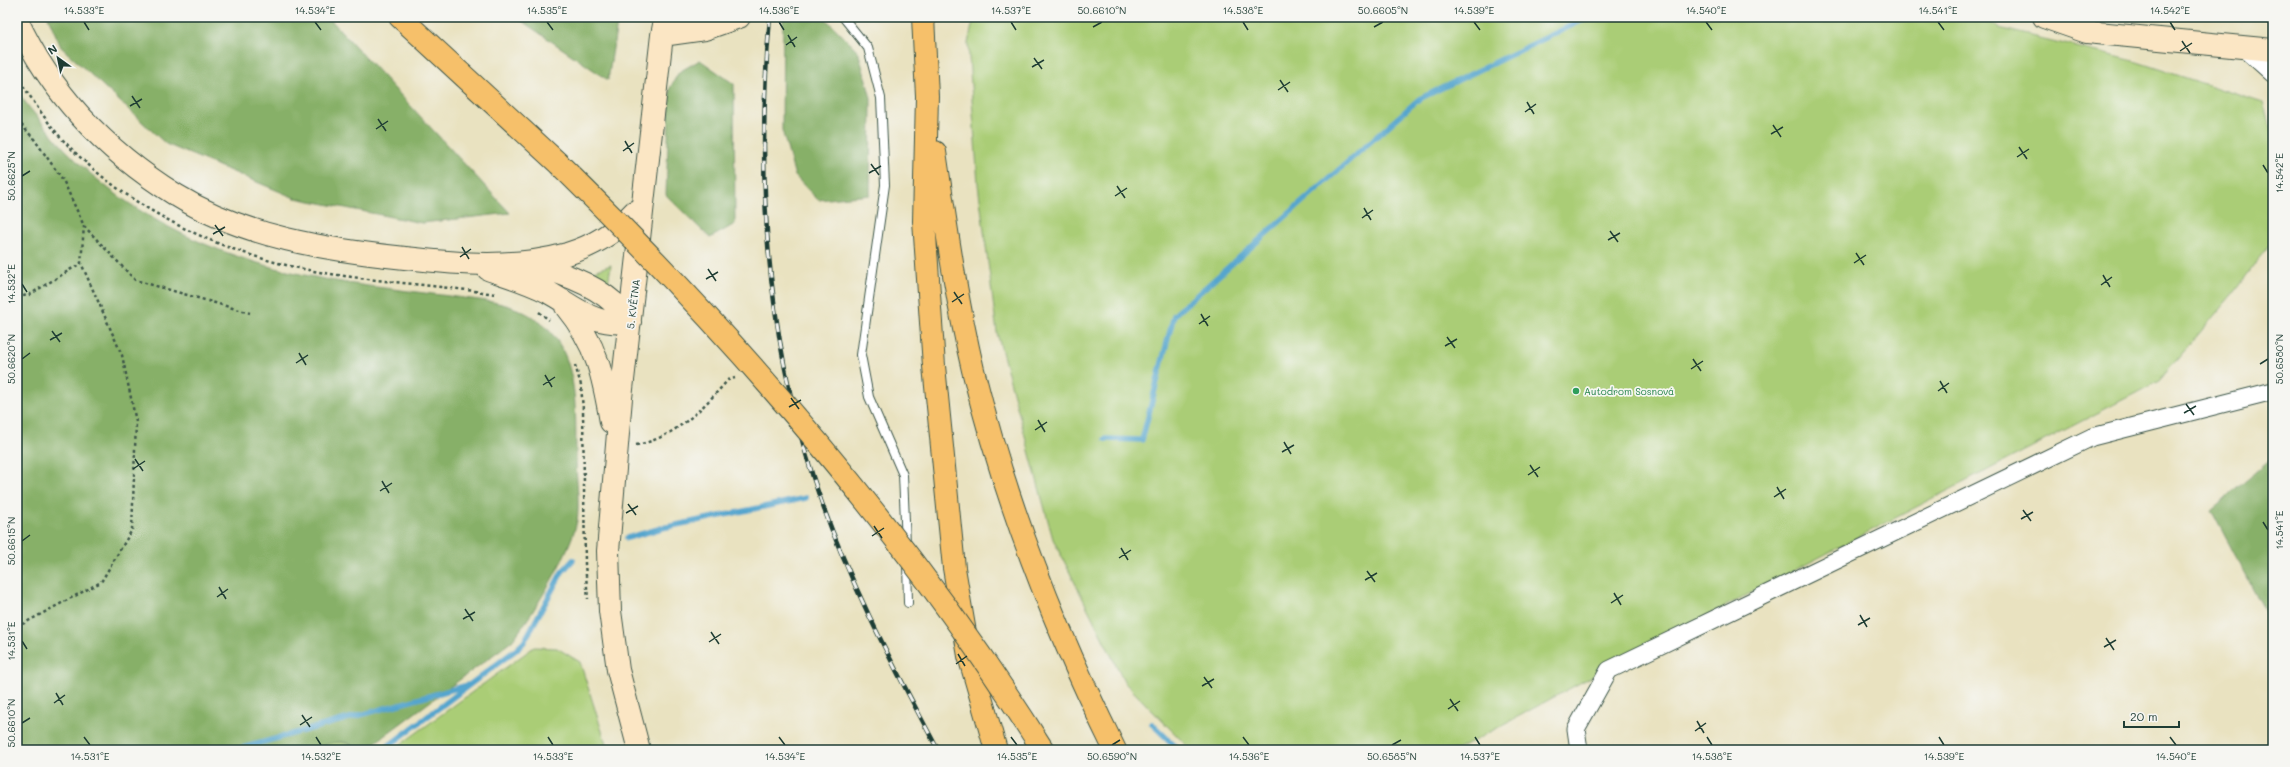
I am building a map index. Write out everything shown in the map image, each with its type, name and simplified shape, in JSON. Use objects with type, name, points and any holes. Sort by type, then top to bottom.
[{"type":"main road","points":[[400,17],[559,164],[654,258],[788,406],[914,563],[1016,707],[1043,750]]},
{"type":"main road","points":[[923,17],[927,96],[924,221],[934,366],[954,568],[969,656],[996,750]]},
{"type":"main road","points":[[927,96],[955,287],[987,423],[1017,519],[1076,666],[1115,750]]},
{"type":"street","points":[[666,23],[705,29],[739,17]]},
{"type":"street","points":[[2044,17],[2087,32],[2273,50]]},
{"type":"street","points":[[17,20],[47,74],[86,123],[120,155],[178,196],[247,227],[300,242],[372,254],[473,265],[516,263],[567,254],[600,240],[631,215],[645,199]]},
{"type":"street","name":"5. KVĚTNA","points":[[639,750],[618,670],[609,592],[608,551],[616,449],[666,23]]},
{"type":"street","points":[[2243,47],[2273,74]]},
{"type":"street","points":[[516,263],[551,270],[591,288],[614,303],[630,322]]},
{"type":"street","points":[[473,265],[518,279],[596,320],[613,323],[630,322]]},
{"type":"street","points":[[560,300],[585,333],[598,360],[616,449]]},
{"type":"street","points":[[1579,750],[1576,729],[1609,670],[2092,437],[2273,391]]},
{"type":"lane","points":[[843,17],[868,48],[881,98],[885,185],[861,354],[869,397],[903,475],[908,603]]},
{"type":"path","points":[[17,76],[41,112],[64,140],[103,177],[154,213],[236,251],[325,273],[500,295]]},
{"type":"path","points":[[17,120],[34,139],[63,180],[84,226],[135,280],[250,313]]},
{"type":"path","points":[[17,627],[101,582],[132,530],[136,422],[122,355],[81,263],[84,226]]},
{"type":"path","points":[[17,297],[29,295],[81,263]]},
{"type":"path","points":[[537,310],[553,323]]},
{"type":"path","points":[[574,363],[581,385],[583,410],[585,564],[588,603]]},
{"type":"path","points":[[616,449],[652,442],[685,424],[728,380],[740,376]]},
{"type":"green space","points":[[48,17],[328,17],[510,213],[422,223],[295,198],[166,144],[61,47]]},
{"type":"green space","points":[[516,17],[618,17],[608,80]]},
{"type":"green space","points":[[783,17],[824,17],[858,51],[871,98],[870,195],[818,200],[795,176],[782,130]]},
{"type":"green space","name":"Autodrom Sosnová","points":[[974,17],[1981,17],[1999,28],[2134,61],[2263,103],[2273,136],[2273,240],[2235,291],[2159,381],[1622,660],[1457,750],[1191,750],[1125,683],[1053,539],[997,333],[978,184],[968,43]]},
{"type":"green space","points":[[700,60],[734,84],[735,224],[710,238],[666,195],[670,88],[679,72]]},
{"type":"green space","points":[[17,90],[43,124],[75,160],[111,190],[148,216],[189,237],[231,254],[275,268],[321,278],[368,286],[487,301],[510,306],[538,321],[554,336],[564,353],[570,372],[574,393],[576,415],[578,506],[577,521],[573,535],[559,566],[530,616],[512,641],[365,750],[356,750],[352,745],[347,743],[336,742],[323,745],[313,750],[17,750]]},
{"type":"green space","points":[[611,265],[608,284],[590,279],[589,273]]},
{"type":"green space","points":[[2273,458],[2273,626],[2211,510]]},
{"type":"green space","points":[[534,647],[557,648],[580,662],[608,750],[393,750]]},
{"type":"green space","points":[[340,742],[350,744],[356,750],[313,750],[325,743]]},
{"type":"waterway","points":[[1105,439],[1142,440],[1174,315],[1419,99],[1589,17]]},
{"type":"waterway","points":[[627,538],[662,528],[806,498]]},
{"type":"waterway","points":[[383,750],[517,649],[524,642],[562,572],[573,560]]},
{"type":"waterway","points":[[235,750],[468,685]]},
{"type":"waterway","points":[[1152,724],[1179,750]]},
{"type":"railway","points":[[770,17],[764,133],[768,249],[784,364],[797,421],[813,477],[839,548],[886,650],[938,750]]},
{"type":"place","name":"Autodrom Sosnová","points":[[1576,391]]}]
